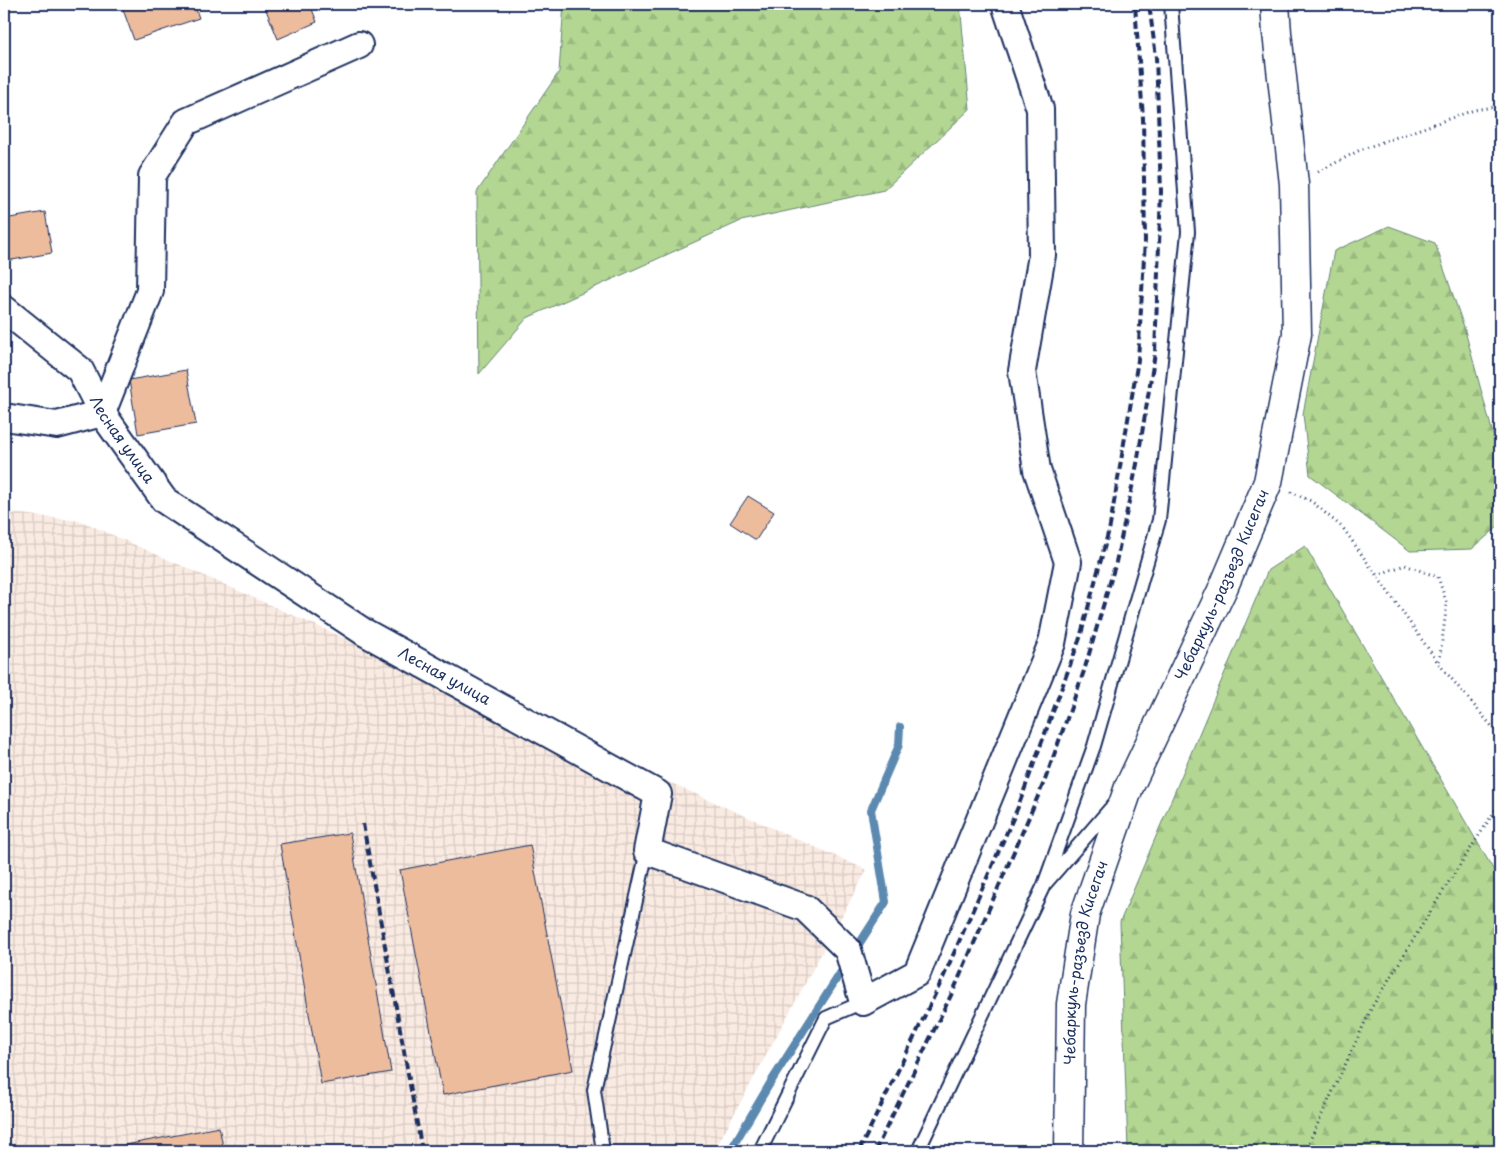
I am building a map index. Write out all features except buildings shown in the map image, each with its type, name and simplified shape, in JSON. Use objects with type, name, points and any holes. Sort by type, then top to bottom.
[{"type":"street","points":[[647,851],[805,908],[848,950],[863,1002],[917,973],[1052,644],[1068,562],[1036,470],[1022,371],[1042,255],[1040,109],[1005,4]]},
{"type":"street","name":"Чебаркуль-разъезд Кисегач","points":[[1069,1151],[1071,1004],[1085,914],[1129,786],[1224,586],[1268,482],[1297,334],[1294,184],[1275,4]]},
{"type":"street","points":[[4,417],[57,425],[102,413],[150,291],[152,176],[186,122],[359,45]]},
{"type":"street","name":"Лесная улица","points":[[4,310],[80,370],[102,413],[164,500],[364,632],[658,794],[647,851]]},
{"type":"lane","points":[[918,1151],[1044,885],[1094,746],[1159,520],[1188,232],[1171,4]]},
{"type":"lane","points":[[1044,885],[1129,786]]},
{"type":"lane","points":[[603,1151],[594,1090],[647,851]]},
{"type":"lane","points":[[760,1151],[826,1018],[863,1002]]},
{"type":"path","points":[[1294,184],[1360,150],[1474,110],[1500,106]]},
{"type":"path","points":[[1268,482],[1312,501],[1343,528],[1439,664],[1500,736]]},
{"type":"path","points":[[1377,574],[1405,565],[1438,577],[1447,604],[1439,664]]},
{"type":"path","points":[[1305,1151],[1372,1007],[1442,891],[1500,802]]},
{"type":"shaded area","points":[[4,512],[81,521],[867,870],[714,1151],[4,1151]]},
{"type":"green space","points":[[564,4],[960,4],[970,109],[884,190],[741,221],[527,318],[479,374],[477,192],[559,72]]},
{"type":"green space","points":[[1389,226],[1435,243],[1464,327],[1500,460],[1500,525],[1472,549],[1410,551],[1310,475],[1303,414],[1334,251]]},
{"type":"green space","points":[[1305,546],[1500,881],[1500,1151],[1128,1151],[1120,922],[1268,570]]},
{"type":"waterway","points":[[854,952],[886,902],[871,810],[899,745],[900,727]]},
{"type":"waterway","points":[[730,1151],[769,1085],[846,964]]},
{"type":"railway","points":[[859,1151],[943,978],[1018,807],[1080,638],[1110,526],[1138,360],[1145,240],[1143,118],[1135,4]]},
{"type":"railway","points":[[875,1151],[955,987],[1045,780],[1084,671],[1116,562],[1137,464],[1155,353],[1161,191],[1156,57],[1149,4]]},
{"type":"railway","points":[[363,824],[422,1151]]}]
